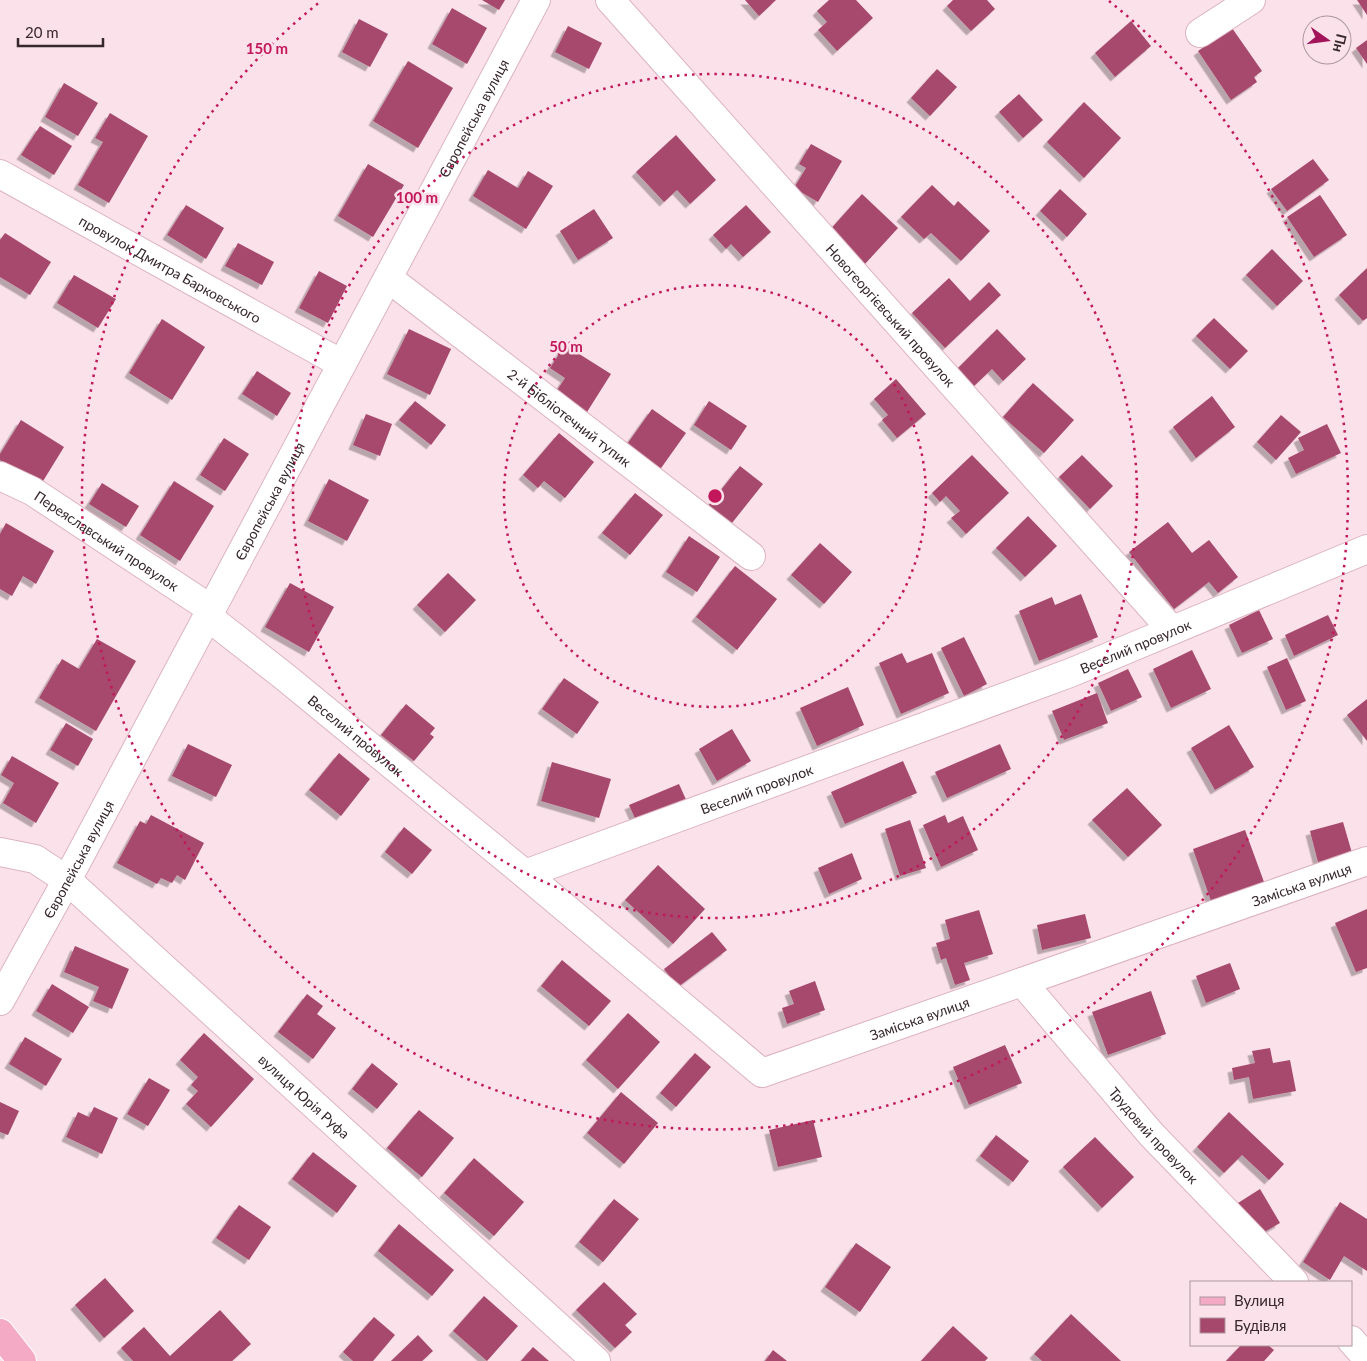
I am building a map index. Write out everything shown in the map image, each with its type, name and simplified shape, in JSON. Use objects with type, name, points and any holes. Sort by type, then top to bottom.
[{"type":"main road","points":[[0,1333],[22,1361]]},
{"type":"street","name":"Європейська вулиця","points":[[0,1001],[67,880],[536,0]]},
{"type":"street","name":"Новогеоргієвський провулок","points":[[610,0],[1172,630]]},
{"type":"street","points":[[1200,33],[1251,0]]},
{"type":"street","name":"провулок Дмитра Барковського","points":[[0,174],[342,364]]},
{"type":"street","name":"2-й Бібліотечний тупик","points":[[388,278],[751,556]]},
{"type":"street","name":"Переяславський провулок","points":[[0,476],[32,491],[209,613]]},
{"type":"street","name":"Веселий провулок","points":[[209,613],[284,677],[525,874],[1070,673],[1367,549]]},
{"type":"street","name":"вулиця Юрія Руфа","points":[[0,852],[35,860],[67,880],[596,1361]]},
{"type":"street","name":"Заміська вулиця","points":[[525,874],[762,1073],[1367,861]]},
{"type":"street","name":"Трудовий провулок","points":[[1022,982],[1151,1134],[1293,1281]]},
{"type":"street","points":[[1352,1341],[1367,1358]]},
{"type":"building","points":[[482,0],[505,0],[499,10]]},
{"type":"building","points":[[745,0],[776,0],[759,16]]},
{"type":"building","points":[[829,0],[856,0],[873,18],[837,51],[818,30],[827,22],[817,11]]},
{"type":"building","points":[[953,0],[987,0],[995,9],[971,31],[947,6]]},
{"type":"building","points":[[1357,0],[1367,0],[1367,15]]},
{"type":"building","points":[[452,8],[487,28],[467,64],[432,44]]},
{"type":"building","points":[[359,19],[388,34],[370,67],[342,52]]},
{"type":"building","points":[[1131,21],[1151,46],[1115,77],[1095,53]]},
{"type":"building","points":[[568,26],[602,43],[589,69],[555,52]]},
{"type":"building","points":[[1232,28],[1262,71],[1254,77],[1257,82],[1231,100],[1198,51]]},
{"type":"building","points":[[1367,40],[1367,64],[1356,48]]},
{"type":"building","points":[[408,61],[453,88],[418,148],[373,121]]},
{"type":"building","points":[[937,69],[957,87],[930,116],[911,98]]},
{"type":"building","points":[[64,83],[98,103],[78,136],[45,117]]},
{"type":"building","points":[[1019,94],[1043,120],[1023,138],[999,112]]},
{"type":"building","points":[[1084,102],[1121,138],[1084,178],[1047,142]]},
{"type":"building","points":[[110,113],[148,136],[109,203],[78,185],[103,142],[95,138]]},
{"type":"building","points":[[40,126],[72,146],[54,175],[21,155]]},
{"type":"building","points":[[676,135],[716,180],[690,204],[677,190],[664,202],[636,172]]},
{"type":"building","points":[[811,144],[842,161],[818,202],[794,188],[806,168],[799,164]]},
{"type":"building","points":[[1313,159],[1329,180],[1287,211],[1271,189]]},
{"type":"building","points":[[368,164],[404,185],[373,237],[338,216]]},
{"type":"building","points":[[488,170],[518,188],[528,171],[553,186],[526,229],[473,196]]},
{"type":"building","points":[[932,185],[954,206],[958,201],[990,231],[961,261],[931,233],[924,239],[901,217]]},
{"type":"building","points":[[1060,189],[1087,214],[1067,237],[1040,211]]},
{"type":"building","points":[[862,194],[898,228],[864,265],[828,232]]},
{"type":"building","points":[[1320,195],[1347,235],[1314,257],[1287,217]]},
{"type":"building","points":[[186,205],[224,228],[206,259],[167,235]]},
{"type":"building","points":[[746,205],[771,232],[743,257],[731,244],[726,249],[713,235]]},
{"type":"building","points":[[594,209],[613,238],[578,260],[560,231]]},
{"type":"building","points":[[5,233],[51,262],[30,295],[0,277],[0,240]]},
{"type":"building","points":[[238,243],[274,262],[262,285],[225,266]]},
{"type":"building","points":[[1272,249],[1303,281],[1277,306],[1246,275]]},
{"type":"building","points":[[1367,268],[1367,318],[1363,321],[1339,295]]},
{"type":"building","points":[[319,271],[347,286],[328,323],[299,308]]},
{"type":"building","points":[[74,275],[116,299],[98,328],[57,303]]},
{"type":"building","points":[[949,278],[970,301],[989,282],[1001,295],[945,348],[912,313]]},
{"type":"building","points":[[1214,318],[1248,351],[1230,369],[1196,336]]},
{"type":"building","points":[[162,319],[205,347],[172,400],[129,373]]},
{"type":"building","points":[[409,329],[451,349],[430,395],[387,374]]},
{"type":"building","points":[[997,329],[1026,359],[1003,381],[992,369],[974,386],[957,369]]},
{"type":"building","points":[[565,345],[611,374],[587,412],[556,392],[565,378],[550,368]]},
{"type":"building","points":[[257,371],[291,393],[277,416],[242,394]]},
{"type":"building","points":[[896,379],[926,414],[897,438],[882,420],[888,415],[874,399]]},
{"type":"building","points":[[1033,383],[1074,420],[1044,453],[1003,417]]},
{"type":"building","points":[[1212,396],[1235,427],[1196,458],[1173,427]]},
{"type":"building","points":[[415,401],[446,425],[431,445],[399,420]]},
{"type":"building","points":[[709,401],[747,426],[731,450],[694,425]]},
{"type":"building","points":[[652,409],[686,433],[659,471],[625,447]]},
{"type":"building","points":[[366,414],[392,424],[380,456],[353,445]]},
{"type":"building","points":[[1281,415],[1301,432],[1276,460],[1257,442]]},
{"type":"building","points":[[21,420],[64,447],[40,486],[0,460],[0,454]]},
{"type":"building","points":[[1327,424],[1341,453],[1296,474],[1288,458],[1304,450],[1298,438]]},
{"type":"building","points":[[559,433],[594,462],[565,498],[544,481],[538,488],[523,475]]},
{"type":"building","points":[[224,438],[249,454],[225,491],[200,475]]},
{"type":"building","points":[[972,455],[1009,493],[966,534],[951,518],[960,511],[946,496],[940,502],[932,493]]},
{"type":"building","points":[[1082,455],[1113,486],[1090,509],[1059,477]]},
{"type":"building","points":[[740,466],[763,484],[728,528],[705,510]]},
{"type":"building","points":[[329,479],[369,500],[347,541],[308,521]]},
{"type":"building","points":[[174,481],[214,506],[180,561],[140,535]]},
{"type":"building","points":[[102,483],[139,506],[126,527],[89,504]]},
{"type":"building","points":[[635,493],[663,515],[630,555],[602,533]]},
{"type":"building","points":[[1028,516],[1057,546],[1025,577],[996,548]]},
{"type":"building","points":[[1168,522],[1192,553],[1209,540],[1238,577],[1218,593],[1209,582],[1174,609],[1129,552]]},
{"type":"building","points":[[6,523],[54,551],[36,584],[23,576],[12,596],[0,589],[0,534]]},
{"type":"building","points":[[689,536],[720,557],[697,592],[666,572]]},
{"type":"building","points":[[820,543],[852,572],[824,604],[791,575]]},
{"type":"building","points":[[735,566],[777,599],[737,650],[696,617]]},
{"type":"building","points":[[448,573],[476,600],[445,632],[417,605]]},
{"type":"building","points":[[290,583],[334,607],[309,652],[265,627]]},
{"type":"building","points":[[1081,594],[1098,637],[1039,661],[1019,611],[1052,597],[1055,605]]},
{"type":"building","points":[[1259,610],[1273,639],[1242,653],[1229,625]]},
{"type":"building","points":[[1328,615],[1338,635],[1294,656],[1285,635]]},
{"type":"building","points":[[964,637],[987,684],[964,696],[941,648]]},
{"type":"building","points":[[97,639],[136,661],[96,731],[39,698],[62,659],[79,669]]},
{"type":"building","points":[[1192,650],[1211,689],[1171,708],[1153,669]]},
{"type":"building","points":[[902,653],[907,663],[932,653],[949,693],[901,714],[879,663]]},
{"type":"building","points":[[1287,658],[1306,701],[1286,710],[1267,667]]},
{"type":"building","points":[[1128,669],[1142,697],[1111,711],[1098,683]]},
{"type":"building","points":[[564,678],[599,702],[577,734],[542,709]]},
{"type":"building","points":[[848,687],[864,725],[817,746],[800,708]]},
{"type":"building","points":[[1097,693],[1108,723],[1064,740],[1052,711]]},
{"type":"building","points":[[1367,699],[1367,741],[1347,715]]},
{"type":"building","points":[[406,704],[435,728],[430,734],[434,737],[414,761],[381,735]]},
{"type":"building","points":[[66,723],[93,739],[78,766],[50,750]]},
{"type":"building","points":[[1229,725],[1254,767],[1215,790],[1191,748]]},
{"type":"building","points":[[732,729],[751,761],[717,781],[699,749]]},
{"type":"building","points":[[188,744],[232,765],[216,797],[172,776]]},
{"type":"building","points":[[1000,744],[1011,769],[947,798],[935,772]]},
{"type":"building","points":[[339,753],[370,779],[341,816],[309,790]]},
{"type":"building","points":[[12,756],[59,783],[36,823],[3,803],[14,783],[1,775]]},
{"type":"building","points":[[903,761],[917,793],[845,824],[831,792]]},
{"type":"building","points":[[552,762],[611,779],[599,818],[541,801]]},
{"type":"building","points":[[679,784],[688,804],[638,825],[629,805]]},
{"type":"building","points":[[1127,788],[1162,825],[1128,857],[1092,820]]},
{"type":"building","points":[[151,815],[204,843],[185,880],[177,875],[172,883],[161,878],[157,884],[117,863],[140,821],[146,824]]},
{"type":"building","points":[[945,815],[948,823],[963,816],[978,850],[941,867],[923,825]]},
{"type":"building","points":[[910,820],[926,868],[900,876],[885,829]]},
{"type":"building","points":[[1343,822],[1352,853],[1318,862],[1310,831]]},
{"type":"building","points":[[404,827],[432,850],[412,874],[385,852]]},
{"type":"building","points":[[1245,830],[1264,882],[1211,901],[1193,849]]},
{"type":"building","points":[[852,853],[862,879],[829,894],[818,868]]},
{"type":"building","points":[[658,865],[705,909],[673,944],[625,900]]},
{"type":"building","points":[[1367,909],[1367,968],[1356,972],[1335,923]]},
{"type":"building","points":[[979,910],[993,954],[964,963],[970,980],[955,985],[946,958],[941,960],[936,943],[950,939],[945,920]]},
{"type":"building","points":[[1085,914],[1091,938],[1042,950],[1037,925]]},
{"type":"building","points":[[712,932],[727,950],[678,987],[664,969]]},
{"type":"building","points":[[75,946],[129,969],[112,1009],[93,1001],[99,987],[64,972]]},
{"type":"building","points":[[562,960],[611,1001],[589,1026],[541,986]]},
{"type":"building","points":[[1230,963],[1240,989],[1206,1003],[1196,976]]},
{"type":"building","points":[[815,981],[825,1010],[787,1024],[782,1008],[794,1004],[789,991]]},
{"type":"building","points":[[52,984],[89,1007],[73,1033],[36,1011]]},
{"type":"building","points":[[1151,991],[1166,1034],[1108,1055],[1092,1012]]},
{"type":"building","points":[[307,994],[323,1006],[317,1014],[336,1028],[313,1059],[278,1032]]},
{"type":"building","points":[[628,1013],[660,1042],[618,1089],[586,1060]]},
{"type":"building","points":[[204,1033],[254,1079],[211,1127],[186,1104],[198,1091],[191,1085],[198,1077],[180,1060]]},
{"type":"building","points":[[25,1037],[62,1059],[46,1086],[9,1064]]},
{"type":"building","points":[[1005,1045],[1022,1083],[969,1105],[953,1067]]},
{"type":"building","points":[[1270,1048],[1273,1063],[1290,1060],[1296,1091],[1253,1099],[1249,1077],[1234,1080],[1232,1068],[1255,1063],[1252,1051]]},
{"type":"building","points":[[695,1053],[711,1067],[676,1107],[660,1093]]},
{"type":"building","points":[[372,1063],[398,1084],[377,1109],[352,1089]]},
{"type":"building","points":[[149,1078],[170,1090],[148,1126],[127,1114]]},
{"type":"building","points":[[621,1092],[658,1123],[624,1164],[587,1133]]},
{"type":"building","points":[[0,1102],[19,1111],[8,1135],[0,1132]]},
{"type":"building","points":[[94,1107],[118,1118],[102,1154],[66,1137],[78,1112],[89,1117]]},
{"type":"building","points":[[419,1110],[454,1138],[422,1177],[387,1148]]},
{"type":"building","points":[[1229,1112],[1284,1164],[1269,1180],[1242,1155],[1224,1173],[1197,1147]]},
{"type":"building","points":[[813,1120],[822,1157],[778,1167],[769,1130]]},
{"type":"building","points":[[996,1135],[1029,1161],[1013,1182],[980,1156]]},
{"type":"building","points":[[1095,1137],[1134,1177],[1102,1208],[1063,1167]]},
{"type":"building","points":[[313,1152],[357,1186],[337,1213],[292,1179]]},
{"type":"building","points":[[474,1158],[524,1202],[494,1236],[444,1193]]},
{"type":"building","points":[[1260,1189],[1280,1223],[1257,1236],[1238,1203]]},
{"type":"building","points":[[614,1199],[639,1219],[603,1262],[579,1242]]},
{"type":"building","points":[[1340,1202],[1367,1219],[1367,1271],[1344,1256],[1330,1280],[1303,1262]]},
{"type":"building","points":[[239,1205],[271,1227],[249,1260],[216,1238]]},
{"type":"building","points":[[399,1224],[454,1270],[432,1296],[378,1251]]},
{"type":"building","points":[[856,1243],[891,1267],[860,1312],[825,1287]]},
{"type":"building","points":[[105,1278],[134,1311],[104,1338],[75,1305]]},
{"type":"building","points":[[604,1282],[637,1314],[625,1325],[632,1332],[615,1348],[576,1310]]},
{"type":"building","points":[[484,1296],[518,1326],[487,1361],[453,1331]]},
{"type":"building","points":[[220,1310],[251,1344],[232,1361],[133,1361],[121,1348],[144,1327],[170,1356]]},
{"type":"building","points":[[1071,1314],[1121,1361],[1042,1361],[1034,1354]]},
{"type":"building","points":[[374,1317],[395,1335],[373,1361],[353,1361],[343,1352]]},
{"type":"building","points":[[953,1326],[988,1358],[985,1361],[921,1361]]},
{"type":"building","points":[[418,1335],[433,1351],[422,1361],[391,1361]]},
{"type":"building","points":[[1240,1346],[1269,1346],[1274,1350],[1264,1361],[1226,1361]]},
{"type":"building","points":[[533,1347],[549,1361],[521,1361]]},
{"type":"building","points":[[773,1350],[787,1361],[765,1361]]}]
